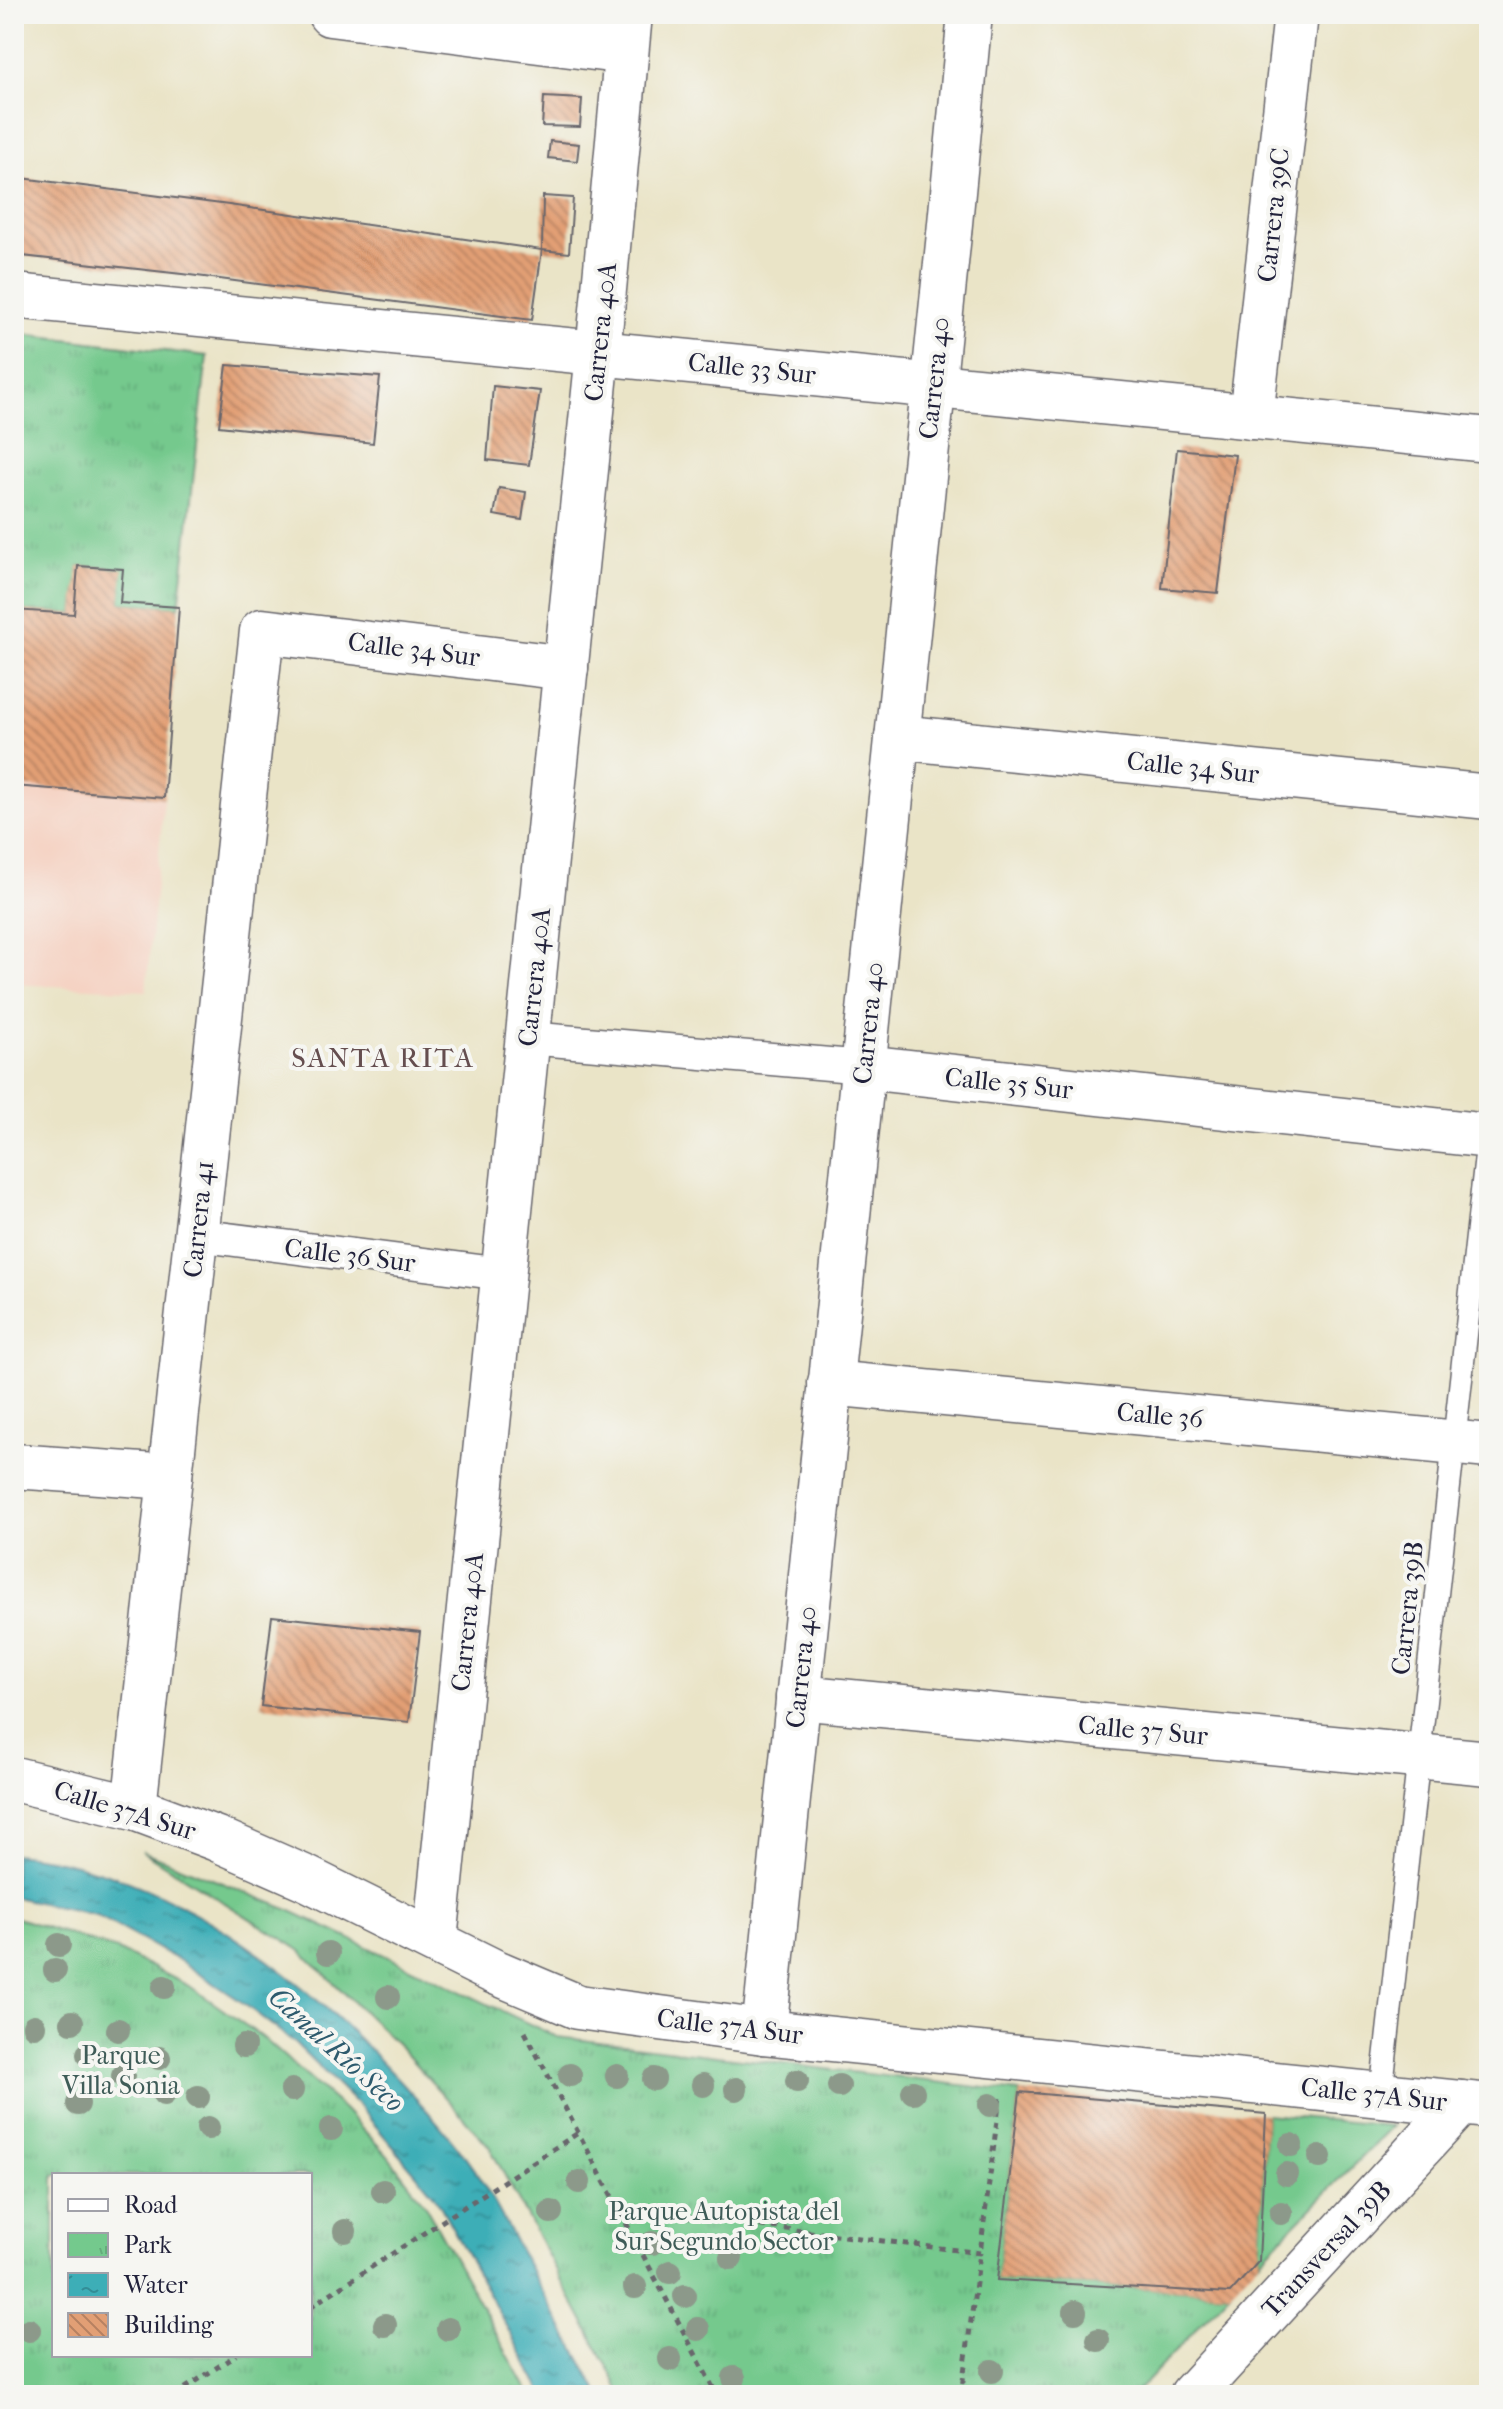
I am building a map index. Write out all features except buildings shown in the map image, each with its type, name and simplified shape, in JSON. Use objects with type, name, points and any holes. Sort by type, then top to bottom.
[{"type":"street","points":[[330,14],[628,33]]},
{"type":"street","name":"Carrera 40","points":[[764,2032],[970,14]]},
{"type":"street","name":"Carrera 39C","points":[[1251,417],[1296,14]]},
{"type":"street","name":"Carrera 40A","points":[[435,1940],[628,33]]},
{"type":"street","name":"Calle 33 Sur","points":[[14,296],[1489,440]]},
{"type":"street","name":"Calle 34 Sur","points":[[262,631],[566,668]]},
{"type":"street","name":"Carrera 41","points":[[134,1808],[262,631]]},
{"type":"street","name":"Calle 34 Sur","points":[[897,737],[1489,797]]},
{"type":"street","name":"Calle 35 Sur","points":[[528,1038],[864,1067],[1489,1136]]},
{"type":"street","name":"Calle 36 Sur","points":[[196,1235],[503,1274]]},
{"type":"street","name":"Calle 36","points":[[830,1383],[1472,1445]]},
{"type":"street","points":[[14,1466],[170,1477]]},
{"type":"street","name":"Calle 37 Sur","points":[[798,1697],[1489,1763]]},
{"type":"street","name":"Calle 37A Sur","points":[[14,1779],[134,1808],[217,1839],[435,1940],[493,1971],[578,2007],[764,2032],[1475,2105]]},
{"type":"street","name":"Transversal 39B","points":[[1192,2395],[1475,2105]]},
{"type":"lane","name":"Carrera 39B","points":[[1381,2095],[1419,1756],[1472,1445],[1489,1128]]},
{"type":"path","points":[[493,1971],[717,2395]]},
{"type":"path","points":[[961,2395],[1006,2056]]},
{"type":"path","points":[[312,2306],[578,2133]]},
{"type":"path","points":[[617,2208],[980,2253]]},
{"type":"path","points":[[175,2395],[233,2357]]},
{"type":"shaded area","points":[[14,786],[164,798],[146,991],[14,984]]},
{"type":"green space","points":[[14,333],[207,356],[179,607],[120,603],[122,569],[79,566],[74,614],[14,610]]},
{"type":"green space","name":"Parque Autopista del Sur Segundo Sector","points":[[142,1851],[287,1909],[557,2037],[1020,2092],[997,2280],[1230,2293],[1134,2395],[623,2395],[489,2146],[400,2047],[300,1950]]},
{"type":"green space","name":"Parque Villa Sonia","points":[[14,1917],[118,1950],[191,1987],[262,2037],[345,2110],[387,2155],[424,2203],[530,2395],[16,2395]]},
{"type":"green space","points":[[1266,2114],[1392,2126],[1259,2261]]},
{"type":"water","name":"Canal Río Seco","points":[[14,1854],[70,1863],[124,1880],[176,1903],[272,1963],[358,2038],[432,2116],[482,2182],[600,2395],[544,2395],[435,2196],[358,2105],[294,2042],[179,1960],[96,1915],[14,1897]]},
{"type":"district","name":"SANTA RITA","points":[[383,1057]]}]
